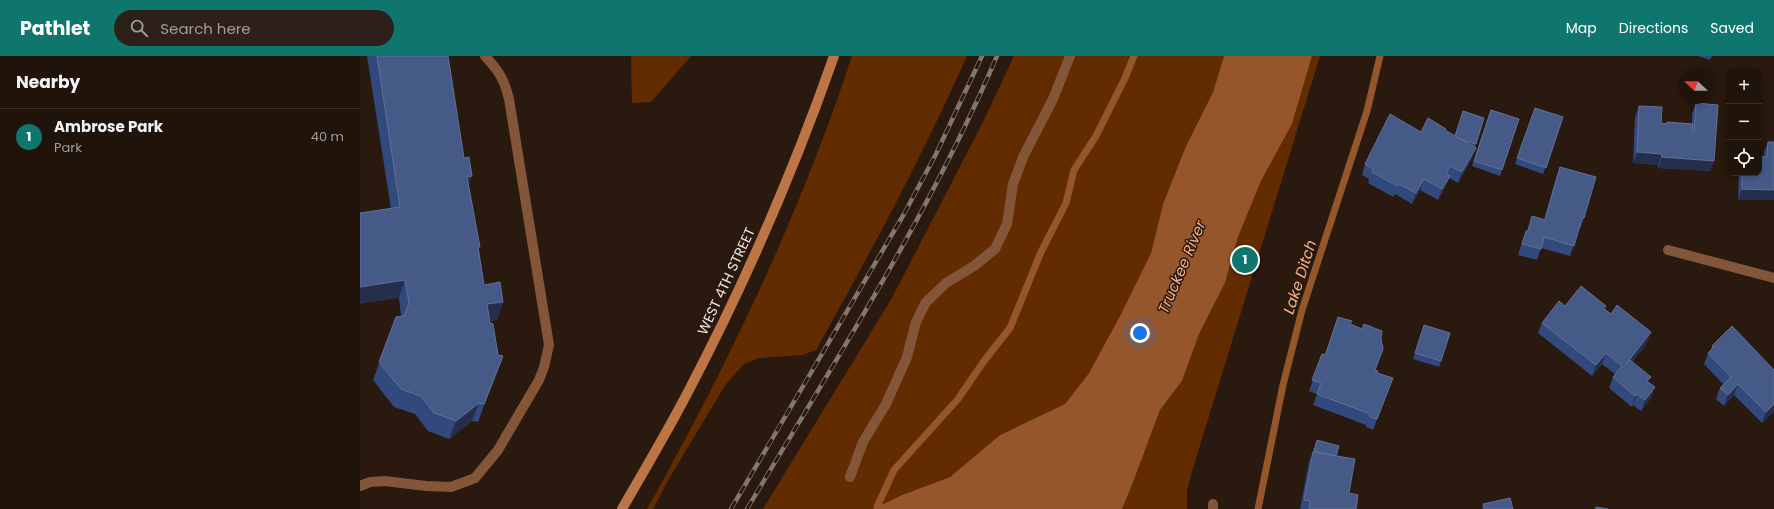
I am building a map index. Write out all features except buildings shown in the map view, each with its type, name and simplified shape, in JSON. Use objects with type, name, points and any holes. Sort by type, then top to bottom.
[{"type":"main road","name":"WEST 4TH STREET","points":[[622,509],[690,389],[732,305],[775,210],[815,112],[834,56]]},
{"type":"street","points":[[360,486],[370,482],[385,481],[426,486],[450,486],[475,478],[498,450],[539,380],[544,367],[549,346],[509,99],[506,84],[499,70],[485,56]]},
{"type":"street","points":[[850,477],[864,442],[886,404],[904,364],[916,322],[926,302],[946,283],[974,266],[995,249],[1008,224],[1013,184],[1024,155],[1053,99],[1070,56]]},
{"type":"street","points":[[1668,250],[1774,278]]},
{"type":"shaded area","points":[[631,56],[691,56],[651,102],[632,103]]},
{"type":"shaded area","points":[[852,56],[967,56],[950,94],[895,205],[816,350],[803,355],[759,358],[744,364],[726,384],[670,477],[653,509],[647,509],[706,400],[734,344],[786,231],[832,115]]},
{"type":"shaded area","points":[[1014,56],[1224,56],[1213,92],[1186,146],[1163,204],[1151,253],[1121,314],[1089,373],[1065,404],[1000,435],[950,477],[902,495],[873,509],[763,509],[892,298],[983,122]]},
{"type":"shaded area","points":[[1312,56],[1320,56],[1193,468],[1187,490],[1187,509],[1122,509],[1160,410],[1182,381],[1199,334],[1225,283],[1238,237],[1261,181],[1292,124]]},
{"type":"water","name":"Truckee River","points":[[1224,56],[1312,56],[1292,124],[1261,181],[1238,237],[1225,283],[1199,334],[1182,381],[1160,410],[1122,509],[873,509],[902,495],[950,477],[1000,435],[1065,404],[1089,373],[1121,314],[1151,253],[1163,204],[1186,146],[1213,92]]},
{"type":"waterway","points":[[877,507],[894,470],[958,399],[984,361],[1010,328],[1041,252],[1066,203],[1074,170],[1096,136],[1125,78],[1134,56]]},
{"type":"waterway","name":"Lake Ditch","points":[[1258,509],[1283,385],[1302,310],[1367,111],[1380,56]]},
{"type":"railway","points":[[731,509],[904,214],[936,154],[982,56]]},
{"type":"railway","points":[[747,509],[880,287],[942,173],[997,56]]},
{"type":"place","name":"Ambrose Park","points":[[1245,260]]}]
